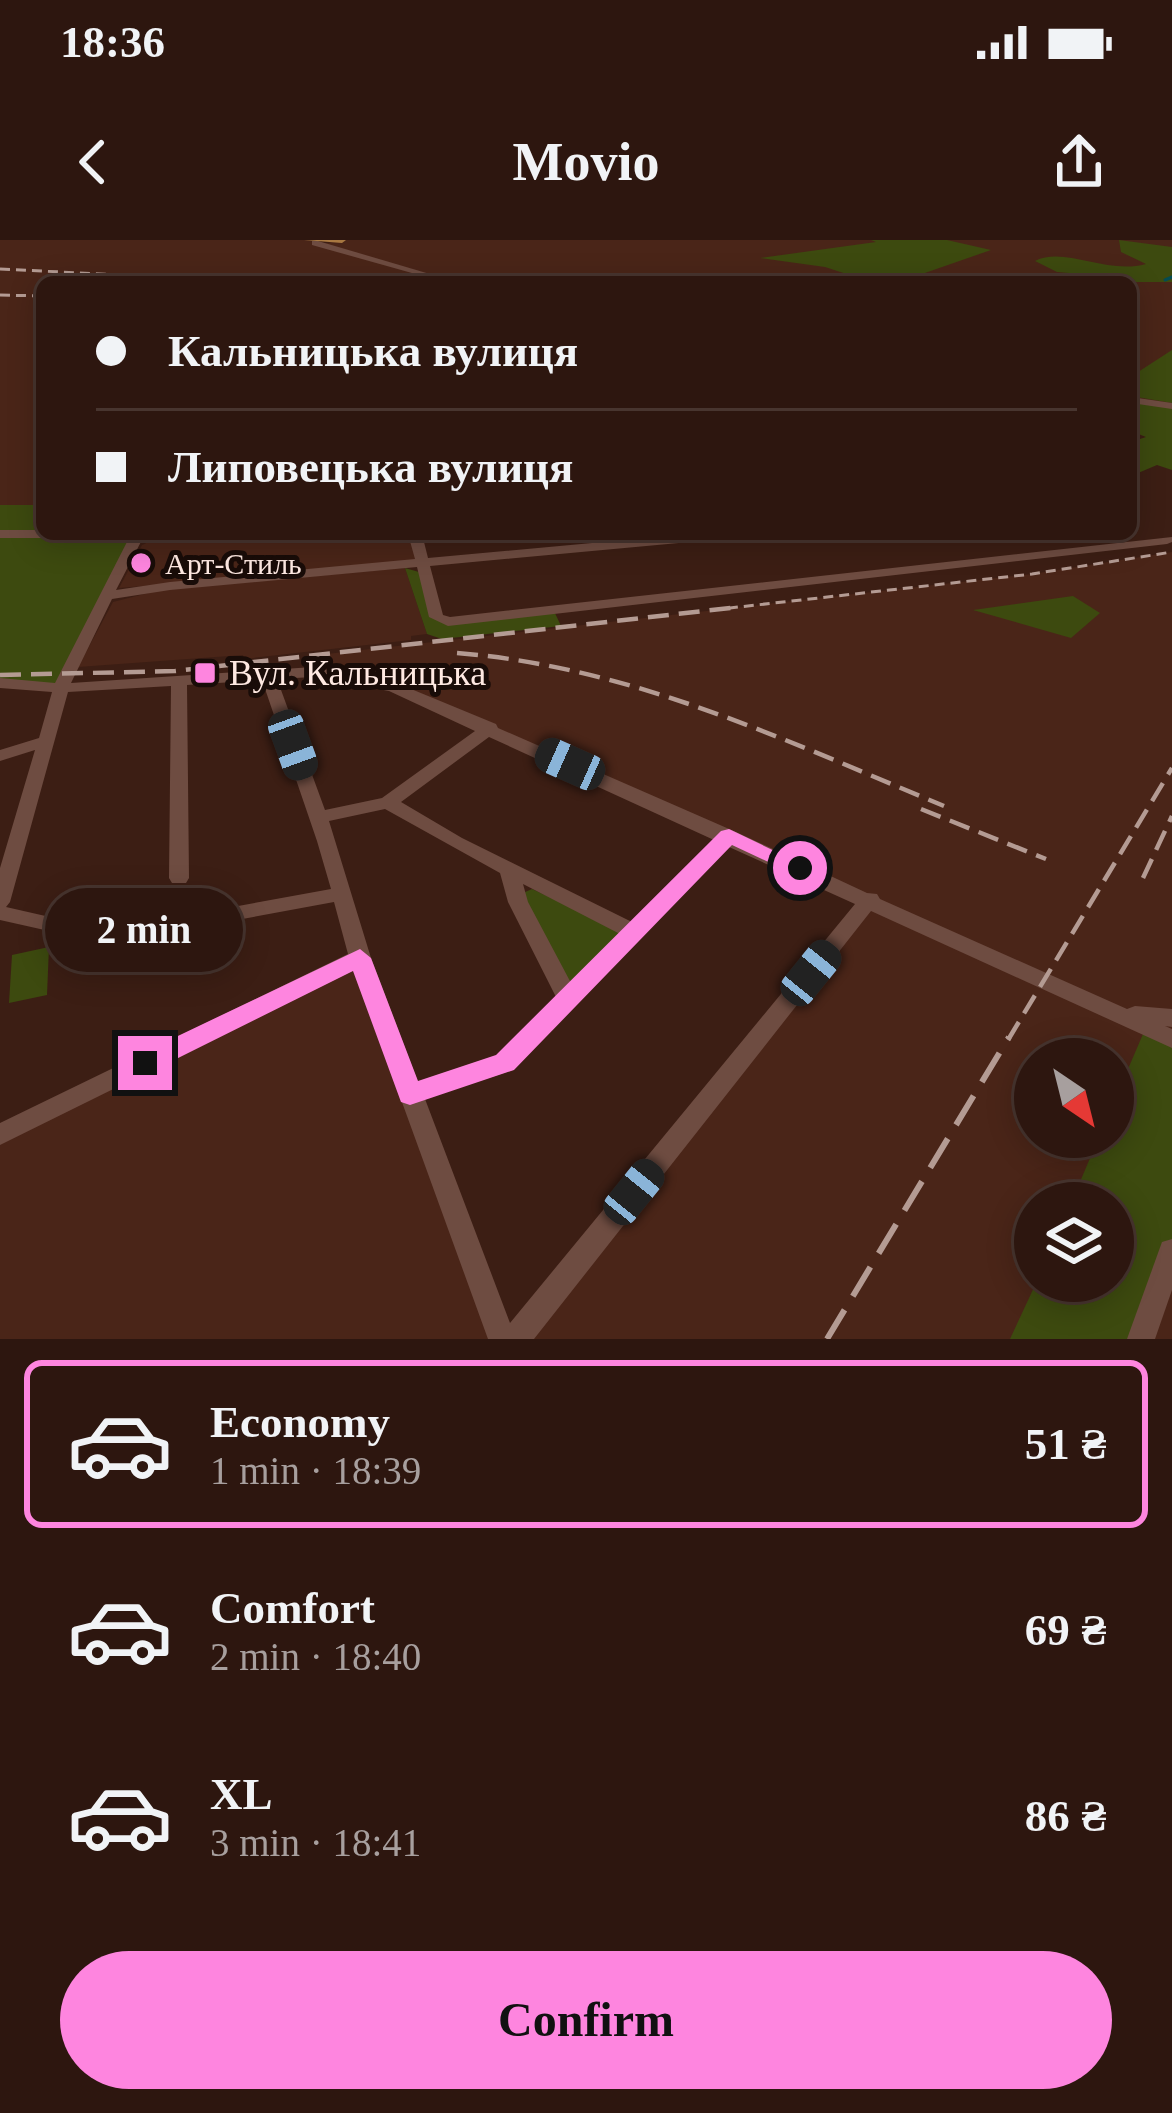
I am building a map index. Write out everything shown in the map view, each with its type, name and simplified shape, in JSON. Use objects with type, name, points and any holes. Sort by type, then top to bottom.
[{"type":"main road","points":[[312,242],[344,240]]},
{"type":"main road","points":[[332,248],[344,240]]},
{"type":"street","points":[[312,242],[432,276]]},
{"type":"street","points":[[1137,401],[1172,406]]},
{"type":"street","points":[[0,534],[36,534]]},
{"type":"street","points":[[0,902],[44,742],[75,654],[135,540]]},
{"type":"street","points":[[416,540],[436,617],[448,622],[1167,540]]},
{"type":"street","points":[[106,596],[170,586],[675,540]]},
{"type":"street","points":[[2,685],[63,688],[313,672],[368,680],[415,694],[1172,1039]]},
{"type":"street","points":[[267,673],[319,817],[360,958],[502,1339]]},
{"type":"street","points":[[178,680],[179,878]]},
{"type":"street","points":[[319,817],[388,803],[490,728]]},
{"type":"street","points":[[0,756],[44,742]]},
{"type":"street","points":[[388,803],[634,932]]},
{"type":"street","points":[[410,1094],[505,1063],[729,836]]},
{"type":"street","points":[[509,870],[518,902],[568,999]]},
{"type":"street","points":[[0,914],[107,937],[342,894]]},
{"type":"street","points":[[516,1339],[870,899]]},
{"type":"street","points":[[0,1135],[360,958]]},
{"type":"street","points":[[1103,1007],[1172,1018]]},
{"type":"street","points":[[1141,1339],[1172,1251]]},
{"type":"shaded area","points":[[0,240],[308,240],[320,244],[345,240],[1172,240],[1172,406],[1137,401],[1137,276],[36,276],[36,505],[0,505]]},
{"type":"shaded area","points":[[153,540],[414,540],[416,564],[119,588],[142,545]]},
{"type":"shaded area","points":[[1172,552],[1172,1339],[517,1339],[870,899],[415,694],[313,672],[309,656],[1032,574]]},
{"type":"shaded area","points":[[405,568],[427,634],[411,636],[411,640],[244,659],[243,655],[78,667],[113,602],[160,590]]},
{"type":"shaded area","points":[[358,960],[501,1339],[0,1339],[0,1137]]},
{"type":"green space","points":[[871,240],[947,240],[991,250],[916,276],[853,276],[760,258],[876,242]]},
{"type":"green space","points":[[1119,240],[1172,247],[1172,282],[1057,272],[1035,261],[1059,257],[1116,266],[1146,264],[1121,252]]},
{"type":"green space","points":[[1172,350],[1172,403],[1137,397],[1137,373]]},
{"type":"green space","points":[[1137,401],[1172,406],[1172,470],[1157,465],[1137,473],[1137,440],[1146,437],[1137,433]]},
{"type":"green space","points":[[0,505],[36,505],[36,540],[136,540],[63,688],[0,683]]},
{"type":"green space","points":[[405,568],[419,572],[447,623],[554,611],[561,626],[442,639],[427,634]]},
{"type":"green space","points":[[1073,596],[1100,613],[1071,638],[973,610]]},
{"type":"green space","points":[[532,889],[625,932],[568,992],[523,893]]},
{"type":"green space","points":[[49,947],[47,995],[9,1003],[12,955]]},
{"type":"green space","points":[[1146,1027],[1172,1039],[1172,1251],[1141,1339],[1010,1339],[1027,1302],[1134,1302],[1134,1182],[1080,1182],[1090,1158],[1134,1158],[1134,1055]]},
{"type":"waterway","points":[[1165,280],[1172,277]]},
{"type":"railway","points":[[0,269],[141,276]]},
{"type":"railway","points":[[0,295],[36,296]]},
{"type":"railway","points":[[712,610],[1032,574],[1172,552]]},
{"type":"railway","points":[[0,675],[175,671],[739,607]]},
{"type":"railway","points":[[457,653],[522,661],[646,690],[766,732],[944,806]]},
{"type":"railway","points":[[1008,1040],[1172,768]]},
{"type":"railway","points":[[921,809],[1046,859]]},
{"type":"railway","points":[[1143,878],[1172,816]]},
{"type":"railway","points":[[827,1339],[1009,1037]]},
{"type":"place","name":"Арт-Стиль","points":[[141,563]]},
{"type":"place","name":"Вул. Кальницька","points":[[205,673]]},
{"type":"route","points":[[145,1063],[360,958],[410,1094],[505,1063],[729,836],[800,868]]}]
